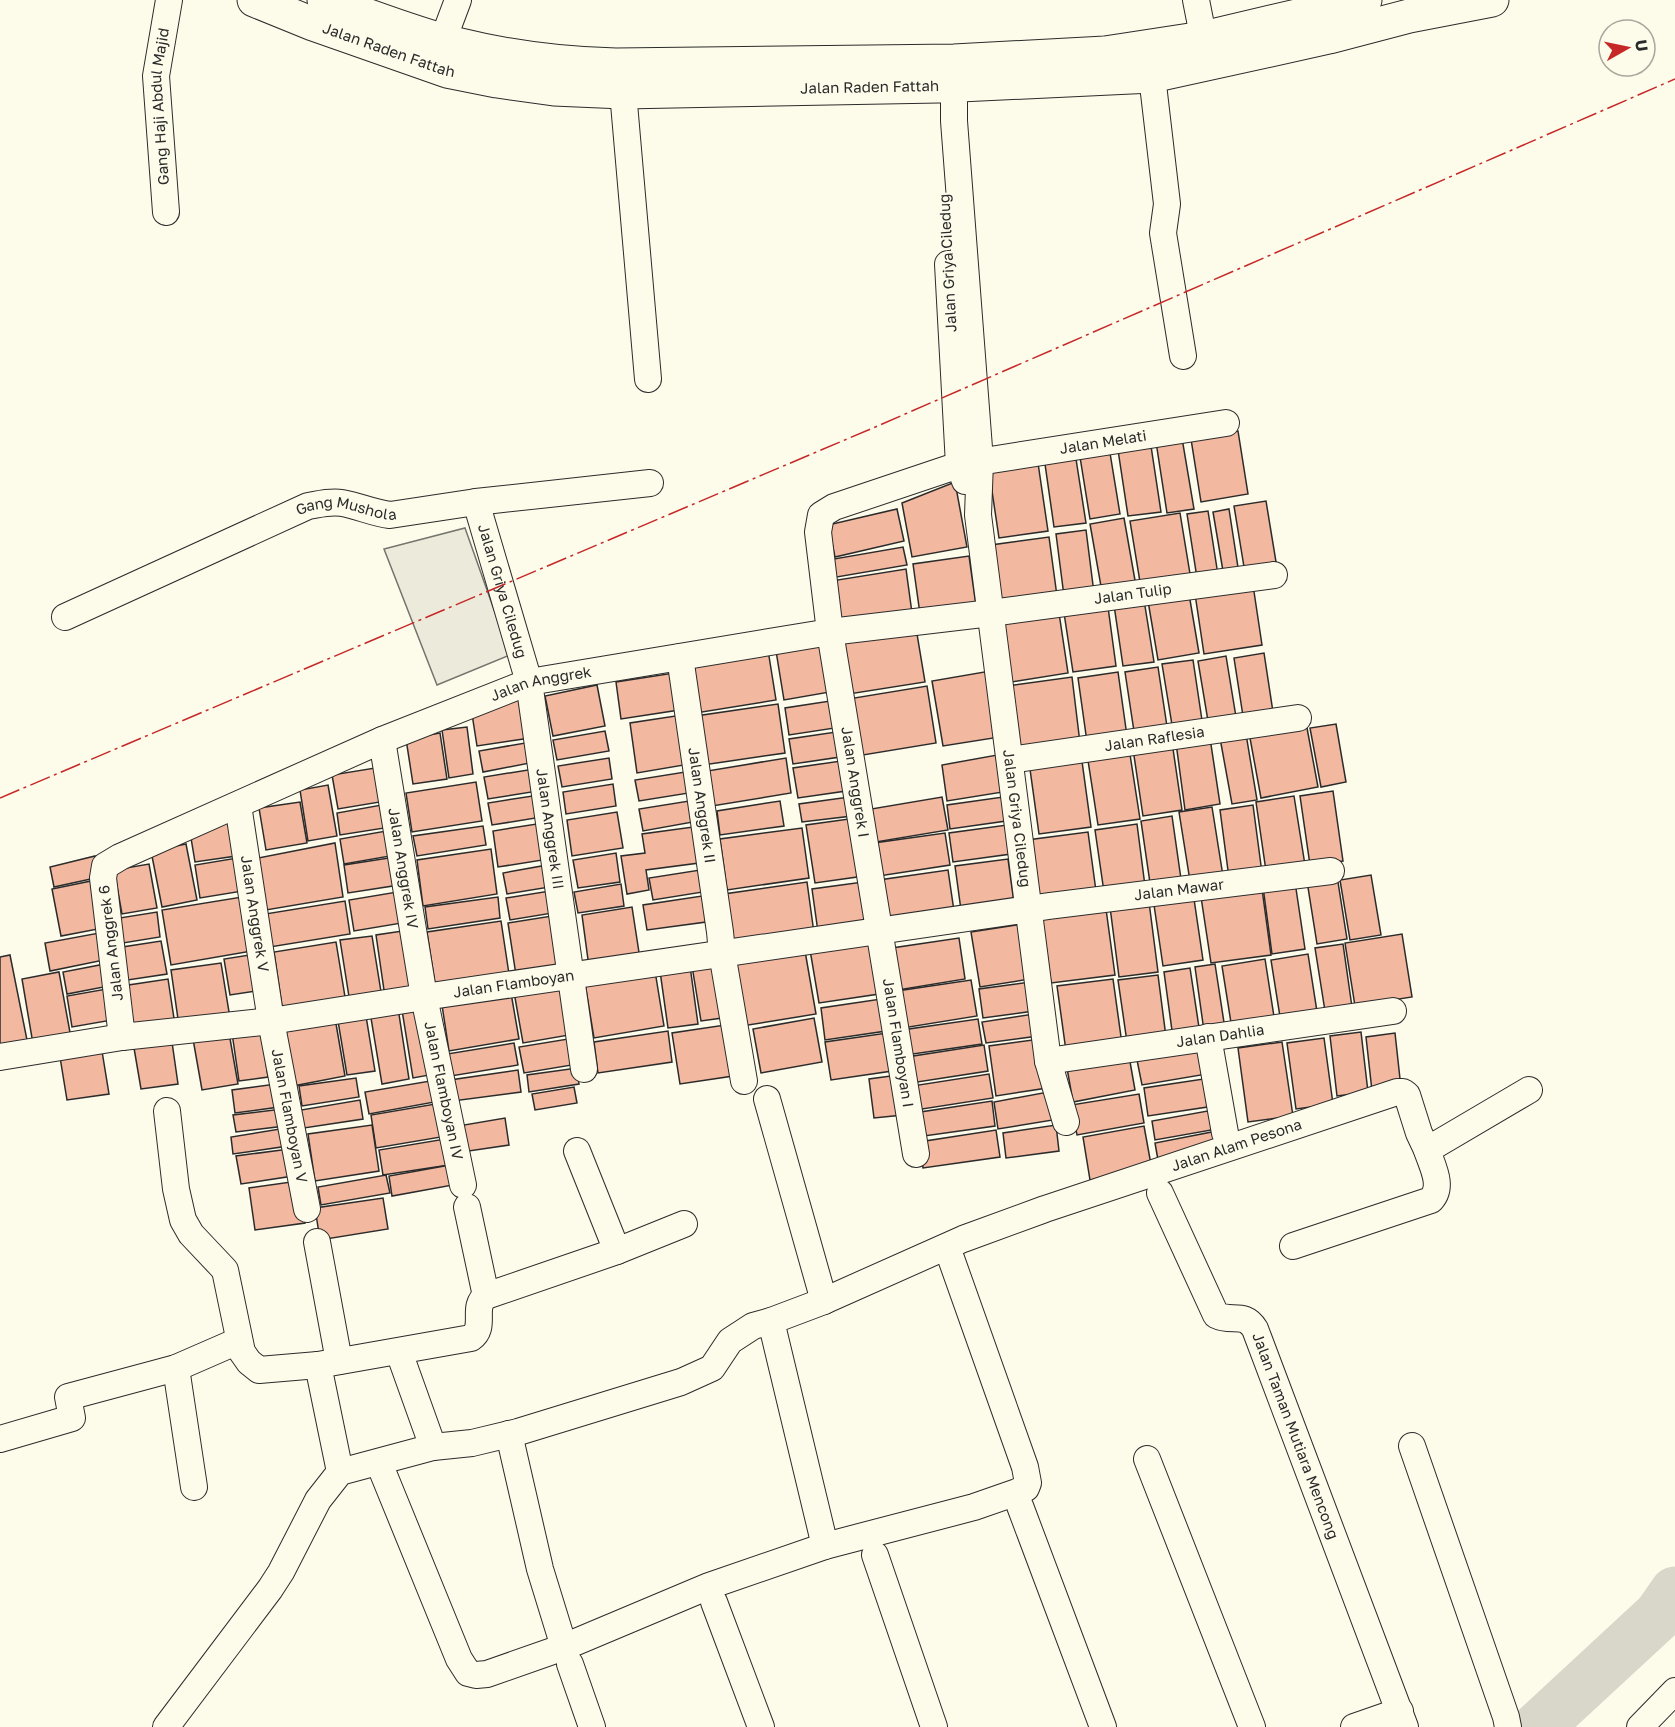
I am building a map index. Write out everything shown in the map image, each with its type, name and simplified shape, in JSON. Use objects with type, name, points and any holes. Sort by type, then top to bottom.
[{"type":"main road","name":"Jalan Raden Fattah","points":[[254,0],[313,24],[438,53],[529,58],[586,65],[727,65],[947,73],[1152,76],[1205,50],[1365,0]]},
{"type":"main road","name":"Jalan Raden Fattah","points":[[324,0],[438,53],[447,70],[497,81],[554,88],[623,92],[947,73],[1105,53],[1205,50],[1329,37],[1409,16],[1492,0]]},
{"type":"street","name":"Gang Haji Abdul Majid","points":[[166,212],[156,76],[169,0]]},
{"type":"street","points":[[438,53],[458,0]]},
{"type":"street","points":[[1196,0],[1205,50]]},
{"type":"street","name":"Jalan Griya Ciledug","points":[[947,73],[954,121],[970,463],[1047,1061],[1066,1122]]},
{"type":"street","points":[[1152,76],[1167,204],[1163,232],[1183,356]]},
{"type":"street","points":[[623,92],[648,379]]},
{"type":"street","name":"Jalan Melati","points":[[970,463],[1226,423]]},
{"type":"street","points":[[830,632],[818,532],[821,515],[834,507],[970,463]]},
{"type":"street","name":"Gang Mushola","points":[[65,617],[308,506],[327,502],[343,503],[390,515],[476,502],[650,483]]},
{"type":"street","name":"Jalan Griya Ciledug","points":[[476,502],[529,682]]},
{"type":"street","name":"Jalan Tulip","points":[[991,613],[1274,575]]},
{"type":"street","name":"Jalan Anggrek","points":[[120,856],[382,740],[529,682],[830,632],[991,613]]},
{"type":"street","name":"Jalan Anggrek I","points":[[830,632],[880,931]]},
{"type":"street","name":"Jalan Anggrek II","points":[[680,657],[722,953],[744,1081]]},
{"type":"street","name":"Jalan Anggrek III","points":[[529,682],[584,1069]]},
{"type":"street","name":"Jalan Raflesia","points":[[1010,760],[1298,718]]},
{"type":"street","name":"Jalan Anggrek IV","points":[[382,740],[424,997]]},
{"type":"street","name":"Jalan Anggrek V","points":[[238,805],[271,1022]]},
{"type":"street","name":"Jalan Anggrek 6","points":[[120,856],[105,866],[103,878],[122,1036]]},
{"type":"street","name":"Jalan Mawar","points":[[1029,909],[1331,871]]},
{"type":"street","name":"Jalan Flamboyan","points":[[0,1057],[122,1036],[271,1022],[424,997],[1029,909]]},
{"type":"street","name":"Jalan Flamboyan I","points":[[880,931],[916,1154]]},
{"type":"street","name":"Jalan Flamboyan IV","points":[[424,997],[486,1296]]},
{"type":"street","name":"Jalan Dahlia","points":[[1047,1061],[1393,1011]]},
{"type":"street","name":"Jalan Flamboyan V","points":[[271,1022],[307,1209]]},
{"type":"street","points":[[1208,1037],[1225,1133]]},
{"type":"street","points":[[1293,1246],[1431,1200],[1437,1193],[1438,1185],[1427,1150],[1529,1090]]},
{"type":"street","name":"Jalan Alam Pesona","points":[[340,1472],[433,1447],[472,1443],[509,1434],[681,1382],[712,1368],[730,1341],[753,1326],[824,1301],[947,1246],[1066,1203],[1397,1092],[1407,1095],[1427,1150]]},
{"type":"street","points":[[767,1099],[824,1301]]},
{"type":"street","points":[[167,1111],[176,1189],[183,1220],[191,1234],[225,1270],[238,1341],[242,1352],[258,1370],[328,1363],[471,1338],[479,1328],[479,1305],[481,1299],[486,1296],[617,1251],[684,1224]]},
{"type":"street","points":[[577,1151],[617,1251]]},
{"type":"street","name":"Jalan Taman Mutiara Mencong","points":[[1160,1193],[1216,1315],[1224,1319],[1250,1320],[1255,1329],[1403,1719],[1354,1727]]},
{"type":"street","points":[[166,1727],[275,1580],[318,1500],[340,1472],[317,1242]]},
{"type":"street","points":[[378,1463],[459,1659],[468,1673],[476,1675],[567,1655],[709,1586],[825,1546],[974,1507],[1017,1492],[1026,1488],[1028,1483],[1026,1467],[947,1246]]},
{"type":"street","points":[[771,1321],[825,1546]]},
{"type":"street","points":[[0,1439],[72,1418],[68,1397],[176,1368],[238,1341]]},
{"type":"street","points":[[399,1352],[433,1447]]},
{"type":"street","points":[[176,1368],[194,1487]]},
{"type":"street","points":[[509,1434],[540,1569],[592,1727]]},
{"type":"street","points":[[1412,1446],[1503,1706],[1508,1727]]},
{"type":"street","points":[[1147,1459],[1252,1727]]},
{"type":"street","points":[[1020,1506],[1103,1727]]},
{"type":"street","points":[[875,1555],[934,1727]]},
{"type":"street","points":[[714,1602],[761,1727]]},
{"type":"street","points":[[1640,1727],[1675,1692]]},
{"type":"shaded area","points":[[465,528],[510,655],[437,685],[384,549]]},
{"type":"building","points":[[1238,431],[1248,494],[1201,502],[1191,439]]},
{"type":"building","points":[[1182,438],[1194,509],[1167,513],[1156,442]]},
{"type":"building","points":[[1151,446],[1161,512],[1128,516],[1118,450]]},
{"type":"building","points":[[1110,453],[1120,514],[1090,519],[1080,457]]},
{"type":"building","points":[[1076,459],[1086,523],[1054,527],[1045,464]]},
{"type":"building","points":[[1038,463],[1048,531],[999,538],[989,471]]},
{"type":"building","points":[[955,482],[967,547],[912,557],[902,503]]},
{"type":"building","points":[[1266,501],[1277,568],[1245,573],[1234,506]]},
{"type":"building","points":[[897,509],[904,541],[835,557],[828,525]]},
{"type":"building","points":[[1229,509],[1239,574],[1224,577],[1213,512]]},
{"type":"building","points":[[1208,511],[1218,575],[1197,578],[1187,514]]},
{"type":"building","points":[[1180,513],[1191,580],[1141,588],[1130,521]]},
{"type":"building","points":[[1124,518],[1136,586],[1102,592],[1090,524]]},
{"type":"building","points":[[1086,530],[1094,593],[1064,596],[1056,534]]},
{"type":"building","points":[[1049,537],[1057,596],[999,604],[991,545]]},
{"type":"building","points":[[903,547],[907,565],[831,578],[828,560]]},
{"type":"building","points":[[969,556],[976,606],[920,614],[913,564]]},
{"type":"building","points":[[906,569],[912,613],[838,624],[831,581]]},
{"type":"building","points":[[1253,585],[1262,645],[1204,654],[1195,594]]},
{"type":"building","points":[[1189,594],[1199,653],[1158,660],[1148,601]]},
{"type":"building","points":[[1144,600],[1154,662],[1123,666],[1114,605]]},
{"type":"building","points":[[1108,607],[1116,666],[1073,672],[1064,613]]},
{"type":"building","points":[[1059,613],[1068,673],[1011,682],[1002,622]]},
{"type":"building","points":[[916,628],[925,682],[849,694],[840,640]]},
{"type":"building","points":[[822,644],[830,692],[784,700],[776,651]]},
{"type":"building","points":[[768,650],[776,700],[696,713],[689,663]]},
{"type":"building","points":[[1264,653],[1273,712],[1243,716],[1234,658]]},
{"type":"building","points":[[1226,656],[1237,723],[1209,727],[1198,661]]},
{"type":"building","points":[[1193,660],[1203,727],[1173,731],[1162,664]]},
{"type":"building","points":[[1158,667],[1168,733],[1135,738],[1125,672]]},
{"type":"building","points":[[990,671],[1000,737],[943,746],[932,681]]},
{"type":"building","points":[[1118,672],[1127,736],[1087,742],[1078,678]]},
{"type":"building","points":[[674,673],[679,710],[621,719],[616,682]]},
{"type":"building","points":[[1072,677],[1080,743],[1016,752],[1007,686]]},
{"type":"building","points":[[597,685],[605,726],[553,736],[545,696]]},
{"type":"building","points":[[927,686],[936,743],[857,756],[848,699]]},
{"type":"building","points":[[523,695],[530,738],[477,746],[472,714]]},
{"type":"building","points":[[830,701],[835,728],[789,735],[785,708]]},
{"type":"building","points":[[778,704],[785,753],[703,765],[696,716]]},
{"type":"building","points":[[682,715],[690,764],[637,773],[630,723]]},
{"type":"building","points":[[1336,724],[1346,782],[1321,787],[1310,728]]},
{"type":"building","points":[[467,727],[473,774],[449,778],[442,730]]},
{"type":"building","points":[[1307,728],[1318,787],[1261,798],[1250,738]]},
{"type":"building","points":[[605,731],[609,751],[557,760],[553,740]]},
{"type":"building","points":[[836,732],[840,757],[793,764],[789,739]]},
{"type":"building","points":[[440,733],[447,779],[413,784],[406,739]]},
{"type":"building","points":[[1246,734],[1257,800],[1232,804],[1220,738]]},
{"type":"building","points":[[1210,738],[1220,804],[1185,810],[1176,743]]},
{"type":"building","points":[[531,742],[535,762],[483,772],[479,751]]},
{"type":"building","points":[[1172,742],[1182,810],[1143,816],[1133,749]]},
{"type":"building","points":[[1129,748],[1140,819],[1098,825],[1087,754]]},
{"type":"building","points":[[1081,754],[1091,827],[1039,834],[1029,762]]},
{"type":"building","points":[[997,755],[1003,792],[947,801],[942,765]]},
{"type":"building","points":[[609,758],[612,779],[562,787],[558,766]]},
{"type":"building","points":[[786,758],[791,793],[706,807],[701,772]]},
{"type":"building","points":[[841,761],[846,791],[798,798],[793,768]]},
{"type":"building","points":[[381,767],[386,801],[338,809],[332,775]]},
{"type":"building","points":[[534,769],[538,791],[488,799],[484,777]]},
{"type":"building","points":[[685,772],[689,793],[639,801],[635,780]]},
{"type":"building","points":[[476,782],[482,821],[412,832],[406,793]]},
{"type":"building","points":[[613,784],[616,806],[566,814],[563,792]]},
{"type":"building","points":[[328,785],[337,836],[308,841],[300,790]]},
{"type":"building","points":[[1333,791],[1343,861],[1310,865],[1300,796]]},
{"type":"building","points":[[539,795],[542,817],[492,825],[488,803]]},
{"type":"building","points":[[1294,796],[1305,865],[1266,871],[1256,802]]},
{"type":"building","points":[[849,797],[852,816],[802,822],[799,804]]},
{"type":"building","points":[[942,797],[948,830],[876,842],[871,809]]},
{"type":"building","points":[[1003,797],[1006,821],[950,829],[947,805]]},
{"type":"building","points":[[689,801],[693,822],[643,831],[639,809]]},
{"type":"building","points":[[780,801],[784,826],[720,835],[717,811]]},
{"type":"building","points":[[300,802],[307,843],[266,850],[259,808]]},
{"type":"building","points":[[387,804],[391,827],[340,835],[337,813]]},
{"type":"building","points":[[1253,805],[1262,873],[1229,878],[1220,810]]},
{"type":"building","points":[[1212,807],[1223,876],[1190,881],[1179,812]]},
{"type":"building","points":[[236,810],[243,855],[195,862],[190,832]]},
{"type":"building","points":[[617,812],[623,848],[572,856],[567,820]]},
{"type":"building","points":[[1172,816],[1181,879],[1150,883],[1141,821]]},
{"type":"building","points":[[856,818],[864,876],[815,883],[806,825]]},
{"type":"building","points":[[543,823],[549,859],[498,867],[493,831]]},
{"type":"building","points":[[1137,824],[1145,886],[1104,892],[1095,830]]},
{"type":"building","points":[[1007,825],[1011,854],[953,862],[949,833]]},
{"type":"building","points":[[483,826],[486,845],[417,856],[413,836]]},
{"type":"building","points":[[693,827],[699,863],[646,870],[649,890],[627,894],[621,856],[645,853],[642,834]]},
{"type":"building","points":[[802,828],[809,878],[727,890],[720,839]]},
{"type":"building","points":[[392,830],[396,855],[344,864],[340,839]]},
{"type":"building","points":[[1088,832],[1096,891],[1035,900],[1027,840]]},
{"type":"building","points":[[945,833],[950,865],[879,876],[874,843]]},
{"type":"building","points":[[335,843],[343,897],[266,910],[258,858]]},
{"type":"building","points":[[186,844],[197,900],[162,907],[151,851]]},
{"type":"building","points":[[491,849],[497,894],[423,906],[417,860]]},
{"type":"building","points":[[616,853],[620,882],[578,888],[573,860]]},
{"type":"building","points":[[95,856],[100,877],[54,887],[50,867]]},
{"type":"building","points":[[243,857],[249,890],[200,898],[195,865]]},
{"type":"building","points":[[395,857],[399,885],[348,893],[344,865]]},
{"type":"building","points":[[1008,859],[1014,903],[961,910],[955,866]]},
{"type":"building","points":[[149,864],[157,908],[122,914],[114,870]]},
{"type":"building","points":[[553,864],[556,886],[507,894],[503,873]]},
{"type":"building","points":[[700,870],[703,892],[653,900],[649,878]]},
{"type":"building","points":[[948,870],[954,911],[885,921],[879,880]]},
{"type":"building","points":[[1371,875],[1381,935],[1350,940],[1340,880]]},
{"type":"building","points":[[1337,876],[1347,939],[1317,944],[1307,881]]},
{"type":"building","points":[[91,881],[98,929],[61,936],[52,889]]},
{"type":"building","points":[[807,882],[814,933],[731,944],[724,894]]},
{"type":"building","points":[[863,882],[870,925],[818,932],[812,889]]},
{"type":"building","points":[[1295,882],[1305,949],[1272,954],[1263,887]]},
{"type":"building","points":[[621,884],[624,906],[578,913],[574,892]]},
{"type":"building","points":[[1262,889],[1271,955],[1211,963],[1201,897]]},
{"type":"building","points":[[556,890],[559,912],[510,920],[506,898]]},
{"type":"building","points":[[403,891],[408,922],[354,931],[349,900]]},
{"type":"building","points":[[248,896],[257,950],[171,965],[162,910]]},
{"type":"building","points":[[702,896],[706,922],[647,930],[643,905]]},
{"type":"building","points":[[498,897],[500,918],[428,929],[425,907]]},
{"type":"building","points":[[1194,899],[1203,960],[1163,966],[1154,905]]},
{"type":"building","points":[[345,901],[350,934],[270,947],[265,914]]},
{"type":"building","points":[[1149,902],[1158,972],[1119,977],[1110,907]]},
{"type":"building","points":[[632,907],[640,959],[589,967],[582,915]]},
{"type":"building","points":[[1106,909],[1115,975],[1051,983],[1042,917]]},
{"type":"building","points":[[157,912],[160,937],[117,944],[113,919]]},
{"type":"building","points":[[558,915],[566,967],[516,975],[508,923]]},
{"type":"building","points":[[501,921],[509,974],[435,984],[427,932]]},
{"type":"building","points":[[1022,924],[1030,979],[980,987],[971,932]]},
{"type":"building","points":[[409,930],[418,992],[385,997],[376,935]]},
{"type":"building","points":[[99,933],[104,960],[50,971],[45,943]]},
{"type":"building","points":[[1402,934],[1412,997],[1355,1006],[1345,943]]},
{"type":"building","points":[[372,936],[382,998],[350,1003],[340,940]]},
{"type":"building","points":[[959,938],[965,979],[898,990],[892,948]]},
{"type":"building","points":[[161,941],[167,974],[121,981],[116,948]]},
{"type":"building","points":[[871,941],[879,994],[819,1003],[810,950]]},
{"type":"building","points":[[336,942],[346,1003],[283,1013],[274,952]]},
{"type":"building","points":[[1343,944],[1352,1007],[1325,1011],[1315,948]]},
{"type":"building","points":[[805,951],[816,1014],[742,1026],[732,963]]},
{"type":"building","points":[[256,954],[262,990],[230,995],[224,959]]},
{"type":"building","points":[[1308,954],[1318,1018],[1281,1023],[1271,960]]},
{"type":"building","points":[[10,955],[27,1040],[0,1046],[0,957]]},
{"type":"building","points":[[1265,959],[1275,1023],[1232,1029],[1222,966]]},
{"type":"building","points":[[221,963],[230,1018],[179,1026],[171,970]]},
{"type":"building","points":[[714,963],[722,1018],[701,1021],[692,966]]},
{"type":"building","points":[[105,964],[109,986],[67,994],[63,972]]},
{"type":"building","points":[[1215,964],[1225,1029],[1204,1031],[1195,967]]},
{"type":"building","points":[[690,966],[698,1024],[668,1028],[660,971]]},
{"type":"building","points":[[1190,968],[1200,1034],[1173,1038],[1164,972]]},
{"type":"building","points":[[655,971],[664,1026],[594,1038],[585,983]]},
{"type":"building","points":[[59,972],[71,1038],[33,1044],[22,979]]},
{"type":"building","points":[[1158,975],[1166,1037],[1127,1042],[1118,980]]},
{"type":"building","points":[[168,979],[175,1025],[129,1032],[122,986]]},
{"type":"building","points":[[1113,979],[1122,1044],[1066,1051],[1057,986]]},
{"type":"building","points":[[971,980],[977,1016],[903,1028],[897,991]]},
{"type":"building","points":[[1030,982],[1034,1011],[983,1018],[979,989]]},
{"type":"building","points":[[567,983],[575,1034],[523,1043],[514,992]]},
{"type":"building","points":[[112,988],[118,1019],[72,1027],[67,996]]},
{"type":"building","points":[[511,993],[519,1039],[449,1051],[442,1005]]},
{"type":"building","points":[[881,999],[886,1031],[825,1040],[821,1008]]},
{"type":"building","points":[[423,1001],[435,1074],[413,1078],[401,1004]]},
{"type":"building","points":[[398,1008],[409,1079],[382,1084],[370,1012]]},
{"type":"building","points":[[365,1010],[375,1071],[347,1075],[337,1015]]},
{"type":"building","points":[[1034,1014],[1038,1036],[986,1043],[982,1022]]},
{"type":"building","points":[[335,1018],[345,1076],[293,1086],[283,1027]]},
{"type":"building","points":[[814,1018],[822,1062],[761,1073],[753,1029]]},
{"type":"building","points":[[978,1019],[982,1044],[906,1055],[902,1030]]},
{"type":"building","points":[[725,1025],[733,1076],[680,1084],[672,1033]]},
{"type":"building","points":[[261,1029],[268,1077],[239,1081],[232,1033]]},
{"type":"building","points":[[668,1031],[672,1062],[598,1073],[594,1042]]},
{"type":"building","points":[[1361,1032],[1368,1092],[1337,1096],[1330,1036]]},
{"type":"building","points":[[229,1033],[238,1084],[202,1090],[193,1039]]},
{"type":"building","points":[[887,1033],[892,1071],[831,1080],[825,1042]]},
{"type":"building","points":[[1395,1033],[1401,1088],[1372,1091],[1366,1037]]},
{"type":"building","points":[[574,1038],[578,1064],[524,1073],[519,1047]]},
{"type":"building","points":[[1324,1038],[1333,1104],[1296,1109],[1287,1043]]},
{"type":"building","points":[[1040,1039],[1047,1088],[996,1096],[989,1046]]},
{"type":"building","points":[[172,1042],[178,1084],[141,1089],[134,1048]]},
{"type":"building","points":[[1282,1042],[1293,1116],[1248,1122],[1238,1048]]},
{"type":"building","points":[[514,1043],[518,1065],[451,1076],[447,1054]]},
{"type":"building","points":[[1202,1044],[1207,1074],[1142,1085],[1136,1055]]},
{"type":"building","points":[[101,1045],[109,1094],[67,1100],[59,1051]]},
{"type":"building","points":[[984,1045],[988,1071],[911,1083],[907,1057]]},
{"type":"building","points":[[1129,1056],[1135,1090],[1073,1102],[1067,1068]]},
{"type":"building","points":[[577,1068],[579,1084],[529,1092],[527,1075]]},
{"type":"building","points":[[518,1070],[521,1092],[453,1101],[450,1080]]},
{"type":"building","points":[[989,1074],[993,1098],[916,1110],[912,1086]]},
{"type":"building","points":[[898,1075],[903,1115],[874,1118],[869,1079]]},
{"type":"building","points":[[356,1078],[359,1097],[302,1106],[299,1086]]},
{"type":"building","points":[[1210,1078],[1214,1106],[1148,1116],[1144,1088]]},
{"type":"building","points":[[436,1080],[440,1101],[369,1114],[365,1092]]},
{"type":"building","points":[[276,1084],[279,1107],[235,1113],[232,1090]]},
{"type":"building","points":[[574,1087],[577,1103],[535,1110],[532,1094]]},
{"type":"building","points":[[1048,1092],[1053,1120],[998,1129],[994,1102]]},
{"type":"building","points":[[1139,1094],[1144,1123],[1077,1135],[1071,1105]]},
{"type":"building","points":[[360,1100],[363,1119],[304,1128],[301,1110]]},
{"type":"building","points":[[992,1101],[995,1126],[917,1137],[914,1113]]},
{"type":"building","points":[[441,1103],[447,1136],[376,1148],[371,1115]]},
{"type":"building","points":[[282,1109],[285,1126],[236,1132],[233,1115]]},
{"type":"building","points":[[1213,1110],[1217,1129],[1155,1140],[1152,1121]]},
{"type":"building","points":[[505,1118],[509,1145],[462,1152],[458,1126]]},
{"type":"building","points":[[372,1125],[379,1171],[315,1181],[308,1134]]},
{"type":"building","points":[[1056,1125],[1059,1151],[1006,1158],[1003,1133]]},
{"type":"building","points":[[1144,1126],[1152,1170],[1090,1180],[1083,1137]]},
{"type":"building","points":[[286,1128],[288,1146],[233,1154],[231,1137]]},
{"type":"building","points":[[996,1130],[1000,1157],[923,1168],[919,1142]]},
{"type":"building","points":[[1217,1131],[1220,1148],[1158,1160],[1155,1143]]},
{"type":"building","points":[[445,1139],[449,1165],[383,1175],[379,1150]]},
{"type":"building","points":[[289,1149],[293,1176],[241,1184],[236,1156]]},
{"type":"building","points":[[450,1165],[453,1185],[392,1196],[389,1176]]},
{"type":"building","points":[[386,1175],[390,1193],[321,1205],[318,1187]]},
{"type":"building","points":[[298,1181],[305,1223],[255,1230],[249,1188]]},
{"type":"building","points":[[383,1198],[388,1229],[320,1240],[315,1208]]},
{"type":"waterway","points":[[1538,1727],[1659,1615],[1675,1592]]},
{"type":"power","points":[[0,798],[873,428],[1675,79]]}]
